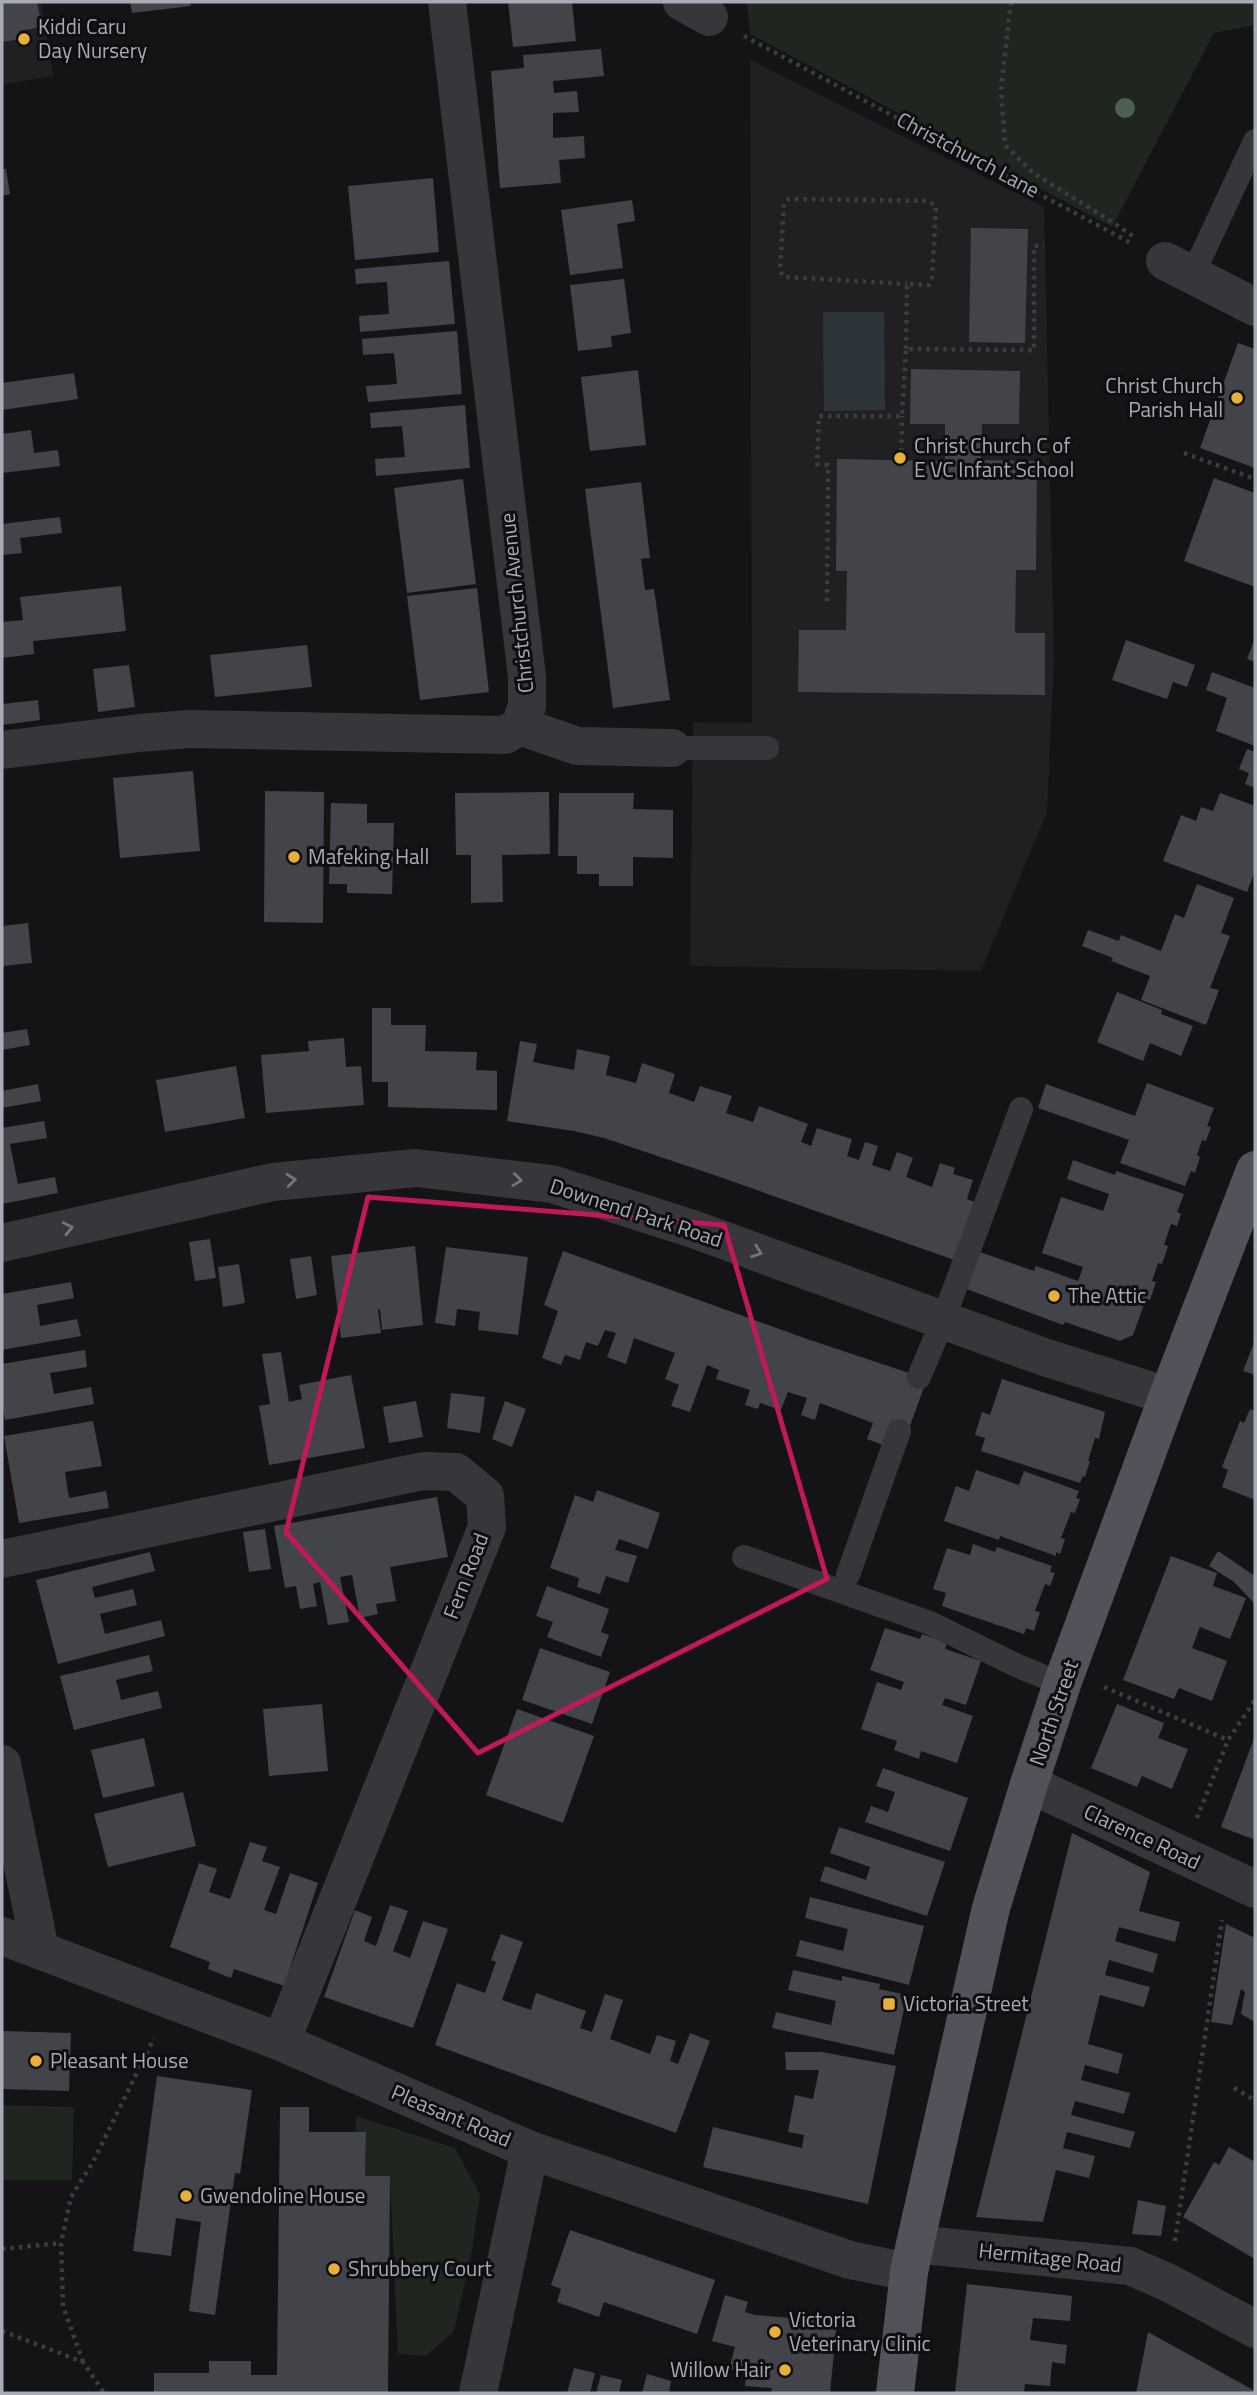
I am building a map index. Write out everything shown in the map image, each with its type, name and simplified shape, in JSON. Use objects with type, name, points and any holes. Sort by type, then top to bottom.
[{"type":"main road","name":"North Street","points":[[912,2258],[991,1908],[1030,1784],[1065,1678],[1168,1396],[1255,1170]]},
{"type":"main road","points":[[895,2393],[912,2258]]},
{"type":"street","name":"Christchurch Avenue","points":[[447,2],[527,677],[527,706],[520,726]]},
{"type":"street","points":[[1179,268],[1255,307]]},
{"type":"street","points":[[2,750],[190,729],[505,735],[520,726],[577,746],[672,748]]},
{"type":"street","name":"Downend Park Road","points":[[2,1243],[273,1182],[416,1168],[552,1184],[693,1229],[1044,1357],[1168,1396]]},
{"type":"street","name":"Fern Road","points":[[2,1559],[423,1471],[456,1472],[485,1496],[487,1527],[281,2042]]},
{"type":"street","points":[[2,1764],[40,1949]]},
{"type":"street","name":"Clarence Road","points":[[1030,1784],[1242,1883]]},
{"type":"street","name":"Pleasant Road","points":[[2,1936],[281,2042],[530,2150],[850,2260],[912,2258]]},
{"type":"street","points":[[478,2393],[530,2150]]},
{"type":"street","name":"Hermitage Road","points":[[912,2258],[1130,2266],[1169,2283],[1255,2329]]},
{"type":"lane","points":[[1179,268],[1255,141]]},
{"type":"lane","points":[[672,748],[766,748]]},
{"type":"lane","points":[[919,1377],[943,1320],[1021,1109]]},
{"type":"lane","points":[[848,1575],[899,1431]]},
{"type":"lane","points":[[744,1557],[930,1623],[1018,1666],[1065,1678]]},
{"type":"path","points":[[1012,2],[1001,89],[1005,145],[1033,173],[1114,223],[1179,268]]},
{"type":"path","name":"Christchurch Lane","points":[[695,9],[1179,268]]},
{"type":"path","points":[[789,200],[928,201],[936,206],[932,280],[929,285],[907,284],[784,277],[780,271],[784,203],[789,200]]},
{"type":"path","points":[[905,349],[1034,350],[1034,246],[1044,245]]},
{"type":"path","points":[[901,460],[907,284]]},
{"type":"path","points":[[827,601],[828,465],[817,464],[819,415],[902,416]]},
{"type":"path","points":[[1184,453],[1255,479]]},
{"type":"path","points":[[1065,1678],[1228,1741]]},
{"type":"path","points":[[1182,1856],[1228,1741],[1255,1700]]},
{"type":"path","points":[[1169,2283],[1242,1883]]},
{"type":"path","points":[[104,2393],[83,2362],[63,2306],[61,2243],[71,2197],[93,2162],[172,2000]]},
{"type":"path","points":[[1234,2088],[1255,2100]]},
{"type":"path","points":[[2,2249],[61,2243]]},
{"type":"path","points":[[2,2331],[83,2362]]},
{"type":"highlighted area","points":[[368,1197],[724,1225],[827,1579],[478,1753],[286,1532]]},
{"type":"shaded area","name":"Kiddi Caru Day Nursery","points":[[2,2],[41,2],[53,76],[2,85]]},
{"type":"shaded area","points":[[747,2],[1255,2],[1255,25],[1214,33],[1112,227],[750,34]]},
{"type":"shaded area","name":"Christ Church C of E VC Infant School","points":[[750,60],[1044,207],[1054,661],[1047,812],[981,971],[690,966],[693,722],[752,723]]},
{"type":"shaded area","points":[[823,312],[884,312],[885,410],[824,411]]},
{"type":"shaded area","points":[[2,2105],[74,2107],[72,2180],[2,2180]]},
{"type":"shaded area","points":[[356,2116],[455,2148],[480,2195],[472,2250],[454,2331],[426,2356],[398,2354],[390,2177],[365,2176],[366,2133],[356,2132]]},
{"type":"building","points":[[2,2],[37,2],[42,27],[19,31],[20,39],[2,42]]},
{"type":"building","points":[[130,2],[190,2],[191,6],[132,13]]},
{"type":"building","points":[[508,2],[572,2],[576,41],[513,47]]},
{"type":"building","points":[[601,49],[604,76],[553,81],[554,93],[577,91],[579,112],[553,113],[553,138],[584,136],[585,158],[559,160],[561,183],[500,188],[491,71],[524,68],[523,55]]},
{"type":"building","points":[[2,169],[6,169],[10,194],[2,196]]},
{"type":"building","points":[[433,178],[439,252],[355,260],[348,186]]},
{"type":"building","points":[[632,200],[635,221],[617,224],[623,268],[570,275],[561,210]]},
{"type":"building","points":[[971,228],[1028,229],[1025,343],[969,342]]},
{"type":"building","points":[[449,261],[455,324],[360,332],[359,316],[389,314],[387,282],[356,284],[355,269]]},
{"type":"building","points":[[624,279],[631,333],[611,336],[612,347],[578,351],[570,285]]},
{"type":"building","points":[[457,331],[462,394],[368,402],[366,386],[397,384],[394,353],[363,355],[362,339]]},
{"type":"building","name":"Christ Church Parish Hall","points":[[1238,343],[1255,349],[1255,468],[1200,448]]},
{"type":"building","points":[[911,369],[1020,371],[1019,424],[982,424],[981,460],[1037,461],[1036,570],[1016,570],[1015,633],[1045,633],[1045,695],[798,692],[799,630],[846,630],[847,571],[836,571],[837,459],[945,461],[945,424],[910,424]]},
{"type":"building","points":[[638,370],[646,445],[590,451],[581,377]]},
{"type":"building","points":[[74,373],[78,399],[2,410],[2,383]]},
{"type":"building","points":[[465,405],[470,468],[376,476],[375,459],[405,457],[402,426],[371,428],[370,413]]},
{"type":"building","points":[[31,430],[34,453],[58,450],[60,466],[2,473],[2,434]]},
{"type":"building","points":[[1214,478],[1255,493],[1255,587],[1184,561]]},
{"type":"building","points":[[463,479],[476,584],[407,593],[394,488]]},
{"type":"building","points":[[641,482],[650,558],[641,559],[645,590],[654,589],[670,700],[613,708],[585,489]]},
{"type":"building","points":[[60,517],[62,533],[20,538],[22,553],[2,555],[2,524]]},
{"type":"building","points":[[121,586],[126,631],[33,641],[34,654],[2,658],[2,622],[23,620],[20,597]]},
{"type":"building","points":[[477,588],[489,692],[420,700],[407,596]]},
{"type":"building","points":[[1255,638],[1255,662],[1247,659]]},
{"type":"building","points":[[1126,640],[1195,665],[1187,687],[1173,682],[1167,699],[1112,680]]},
{"type":"building","points":[[307,645],[312,687],[215,697],[210,655]]},
{"type":"building","points":[[129,665],[135,707],[98,712],[93,669]]},
{"type":"building","points":[[1212,672],[1255,688],[1255,746],[1216,731],[1227,698],[1206,690]]},
{"type":"building","points":[[38,700],[40,720],[2,725],[2,704]]},
{"type":"building","points":[[1247,749],[1255,752],[1255,788],[1245,784],[1249,773],[1239,769]]},
{"type":"building","points":[[193,771],[200,851],[120,858],[113,778]]},
{"type":"building","name":"Mafeking Hall","points":[[265,791],[324,792],[323,923],[264,922]]},
{"type":"building","points":[[549,792],[550,854],[502,855],[503,902],[471,903],[471,855],[456,855],[455,793]]},
{"type":"building","points":[[559,793],[634,793],[633,809],[673,810],[673,858],[633,857],[633,886],[599,886],[599,874],[577,874],[577,856],[558,856]]},
{"type":"building","points":[[1220,793],[1255,806],[1255,871],[1247,892],[1163,861],[1181,815],[1196,821],[1201,807],[1213,811]]},
{"type":"building","points":[[331,803],[367,804],[367,823],[394,823],[392,894],[347,893],[347,884],[329,884]]},
{"type":"building","points":[[1197,884],[1234,898],[1221,933],[1230,936],[1210,988],[1219,990],[1206,1025],[1141,1000],[1150,976],[1082,946],[1088,930],[1119,941],[1121,935],[1161,951],[1175,914],[1184,918]]},
{"type":"building","points":[[28,923],[32,963],[2,966],[2,926]]},
{"type":"building","points":[[1117,992],[1162,1010],[1161,1014],[1193,1026],[1181,1056],[1150,1043],[1143,1061],[1097,1042]]},
{"type":"building","points":[[372,1008],[391,1008],[391,1025],[426,1025],[425,1051],[477,1052],[476,1070],[497,1071],[497,1110],[388,1107],[388,1082],[372,1082]]},
{"type":"building","points":[[27,1029],[30,1045],[2,1050],[2,1033]]},
{"type":"building","points":[[344,1038],[346,1067],[361,1066],[364,1105],[266,1113],[261,1055],[309,1051],[308,1041]]},
{"type":"building","points":[[520,1041],[537,1044],[533,1062],[574,1070],[577,1049],[610,1056],[606,1075],[636,1083],[642,1063],[675,1074],[669,1093],[694,1102],[700,1086],[732,1096],[726,1113],[753,1122],[759,1106],[808,1124],[801,1142],[811,1146],[817,1128],[852,1139],[847,1156],[859,1160],[865,1142],[878,1146],[872,1165],[890,1171],[897,1152],[913,1158],[906,1177],[932,1187],[940,1163],[955,1168],[953,1174],[973,1180],[967,1199],[977,1203],[957,1261],[604,1138],[507,1121]]},
{"type":"building","points":[[236,1066],[245,1118],[165,1132],[156,1080]]},
{"type":"building","points":[[1147,1083],[1214,1108],[1207,1126],[1211,1127],[1206,1141],[1202,1140],[1197,1155],[1200,1157],[1195,1173],[1191,1171],[1185,1186],[1120,1163],[1129,1140],[1038,1108],[1046,1084],[1135,1116]]},
{"type":"building","points":[[38,1084],[41,1101],[2,1108],[2,1091]]},
{"type":"building","points":[[44,1121],[47,1138],[10,1144],[18,1184],[55,1177],[58,1193],[2,1204],[2,1128]]},
{"type":"building","points":[[1073,1160],[1184,1194],[1177,1212],[1181,1214],[1177,1226],[1171,1224],[1164,1245],[1168,1246],[1162,1264],[1158,1263],[1152,1281],[1156,1282],[1150,1300],[1146,1299],[1133,1335],[1120,1341],[1065,1322],[1063,1325],[964,1288],[977,1251],[1034,1271],[1036,1266],[1078,1281],[1083,1267],[1042,1253],[1061,1197],[1103,1211],[1109,1194],[1067,1179]]},
{"type":"building","points":[[210,1239],[216,1278],[195,1281],[189,1242]]},
{"type":"building","points":[[415,1246],[423,1325],[382,1330],[380,1309],[381,1333],[341,1338],[331,1256]]},
{"type":"building","points":[[446,1247],[528,1257],[518,1335],[478,1330],[480,1312],[457,1309],[455,1326],[435,1323]]},
{"type":"building","points":[[563,1251],[927,1379],[907,1434],[883,1445],[867,1439],[873,1423],[820,1403],[815,1420],[801,1415],[807,1398],[788,1392],[781,1410],[760,1403],[758,1409],[745,1405],[750,1390],[716,1379],[719,1370],[707,1365],[690,1412],[671,1406],[679,1385],[665,1379],[675,1353],[634,1338],[626,1364],[607,1357],[616,1333],[605,1330],[598,1346],[586,1342],[580,1360],[565,1355],[561,1365],[542,1358],[558,1311],[544,1305]]},
{"type":"building","points":[[311,1256],[317,1295],[296,1299],[290,1259]]},
{"type":"building","points":[[239,1264],[245,1303],[223,1307],[218,1267]]},
{"type":"building","points":[[71,1282],[74,1298],[37,1305],[40,1326],[77,1319],[81,1336],[2,1350],[2,1294]]},
{"type":"building","points":[[1255,1340],[1255,1375],[1243,1371]]},
{"type":"building","points":[[85,1350],[87,1367],[50,1373],[54,1394],[91,1387],[94,1404],[5,1420],[2,1404],[2,1364]]},
{"type":"building","points":[[281,1352],[289,1402],[302,1399],[299,1385],[351,1375],[365,1448],[269,1465],[259,1406],[270,1404],[262,1354]]},
{"type":"building","points":[[1002,1379],[1105,1412],[1099,1439],[1095,1438],[1085,1477],[1083,1476],[1080,1483],[981,1451],[985,1438],[975,1435],[982,1412],[990,1415]]},
{"type":"building","points":[[451,1393],[485,1397],[480,1433],[447,1428]]},
{"type":"building","points":[[416,1401],[423,1437],[389,1443],[383,1407]]},
{"type":"building","points":[[505,1401],[526,1409],[512,1447],[492,1439]]},
{"type":"building","points":[[1250,1409],[1255,1411],[1255,1500],[1222,1487],[1228,1470],[1222,1467],[1240,1421],[1244,1423]]},
{"type":"building","points":[[93,1421],[102,1466],[65,1472],[69,1498],[106,1491],[109,1508],[19,1523],[4,1436]]},
{"type":"building","points":[[976,1470],[1019,1485],[1024,1471],[1079,1491],[1076,1498],[1080,1499],[1075,1513],[1071,1512],[1061,1538],[1065,1539],[1060,1554],[1056,1552],[1056,1556],[1000,1536],[999,1540],[944,1521],[956,1486],[969,1491]]},
{"type":"building","points":[[597,1490],[660,1513],[648,1549],[619,1539],[615,1550],[637,1556],[628,1583],[606,1576],[600,1594],[577,1587],[579,1578],[550,1568],[575,1495],[593,1502]]},
{"type":"building","points":[[437,1497],[448,1557],[390,1567],[396,1601],[376,1604],[378,1614],[360,1618],[352,1575],[340,1577],[349,1622],[328,1625],[320,1582],[313,1584],[317,1606],[300,1609],[296,1586],[285,1588],[274,1526]]},
{"type":"building","points":[[265,1529],[271,1569],[249,1572],[243,1532]]},
{"type":"building","points":[[973,1544],[995,1552],[997,1547],[1052,1566],[1050,1572],[1055,1573],[1050,1586],[1045,1584],[1035,1611],[1040,1612],[1034,1631],[1026,1628],[1024,1634],[942,1606],[946,1593],[933,1589],[947,1548],[970,1555]]},
{"type":"building","points":[[1218,1551],[1255,1576],[1255,1604],[1234,1582],[1209,1566]]},
{"type":"building","points":[[150,1552],[155,1571],[92,1587],[95,1598],[133,1589],[137,1605],[100,1614],[105,1634],[161,1620],[165,1636],[58,1664],[36,1580]]},
{"type":"building","points":[[1171,1556],[1217,1573],[1213,1586],[1246,1598],[1230,1639],[1200,1627],[1192,1648],[1227,1661],[1212,1701],[1179,1688],[1174,1699],[1123,1680]]},
{"type":"building","points":[[547,1586],[609,1609],[601,1632],[609,1635],[601,1657],[547,1637],[553,1622],[536,1616]]},
{"type":"building","points":[[885,1628],[920,1639],[922,1634],[947,1643],[945,1649],[981,1661],[966,1705],[945,1698],[942,1705],[973,1716],[957,1763],[921,1751],[919,1759],[894,1750],[897,1741],[861,1729],[877,1682],[901,1690],[904,1682],[870,1670]]},
{"type":"building","points":[[540,1648],[610,1672],[592,1724],[522,1700]]},
{"type":"building","points":[[149,1655],[153,1671],[116,1680],[121,1700],[158,1691],[162,1708],[74,1730],[60,1676]]},
{"type":"building","points":[[322,1704],[328,1771],[269,1776],[263,1709]]},
{"type":"building","points":[[1117,1704],[1164,1723],[1158,1738],[1188,1749],[1172,1789],[1142,1776],[1137,1787],[1091,1768]]},
{"type":"building","points":[[517,1709],[594,1736],[563,1823],[486,1795]]},
{"type":"building","points":[[1255,1736],[1255,1831],[1253,1839],[1221,1827]]},
{"type":"building","points":[[144,1738],[155,1786],[103,1798],[91,1750]]},
{"type":"building","points":[[883,1768],[968,1798],[950,1851],[865,1822],[871,1806],[888,1812],[895,1792],[876,1786]]},
{"type":"building","points":[[183,1792],[196,1846],[108,1867],[94,1814]]},
{"type":"building","points":[[839,1827],[945,1862],[927,1916],[820,1881],[825,1866],[866,1880],[870,1867],[830,1853]]},
{"type":"building","points":[[1072,1833],[1150,1872],[1139,1911],[1180,1922],[1175,1942],[1119,1927],[1115,1941],[1158,1954],[1153,1973],[1109,1960],[1105,1975],[1150,1987],[1144,2007],[1100,1995],[1088,2044],[1123,2054],[1118,2074],[1085,2065],[1081,2080],[1130,2093],[1124,2114],[1075,2101],[1071,2115],[1135,2132],[1130,2148],[1067,2132],[1063,2148],[1095,2156],[1089,2178],[1056,2170],[1043,2222],[976,2217]]},
{"type":"building","points":[[250,1842],[267,1847],[262,1861],[280,1867],[264,1910],[276,1914],[290,1873],[318,1883],[284,1986],[234,1969],[231,1978],[208,1969],[210,1962],[170,1947],[199,1863],[217,1869],[209,1892],[230,1899]]},
{"type":"building","points":[[810,1897],[924,1926],[909,1985],[796,1956],[800,1940],[843,1951],[848,1929],[805,1918]]},
{"type":"building","points":[[390,1905],[408,1911],[393,1951],[410,1958],[423,1921],[448,1929],[413,2028],[324,1997],[355,1910],[372,1917],[364,1941],[376,1946]]},
{"type":"building","points":[[1226,1924],[1255,1938],[1255,2022],[1241,2014],[1245,1992],[1241,1989],[1232,2025],[1211,2022]]},
{"type":"building","points":[[501,1934],[523,1942],[502,2000],[531,2010],[536,1993],[586,2011],[580,2028],[592,2032],[605,1994],[623,2000],[610,2039],[650,2054],[657,2035],[676,2041],[670,2061],[678,2064],[690,2033],[710,2041],[676,2133],[435,2045],[457,1983],[485,1993],[496,1962],[491,1960]]},
{"type":"building","points":[[793,1970],[842,1981],[842,1976],[880,1984],[879,1989],[907,1995],[894,2055],[772,2028],[776,2012],[831,2025],[836,2001],[788,1990]]},
{"type":"building","name":"Pleasant House","points":[[2,2031],[71,2033],[69,2091],[2,2089]]},
{"type":"building","points":[[785,2052],[822,2052],[896,2066],[868,2204],[703,2167],[713,2127],[802,2148],[804,2135],[788,2132],[795,2095],[813,2099],[819,2070],[786,2070]]},
{"type":"building","name":"Gwendoline House","points":[[157,2076],[252,2090],[240,2174],[235,2173],[215,2315],[189,2311],[201,2222],[176,2218],[171,2256],[133,2251]]},
{"type":"building","name":"Shrubbery Court","points":[[280,2107],[309,2107],[309,2132],[366,2132],[365,2176],[390,2176],[388,2393],[154,2393],[154,2373],[209,2373],[209,2361],[251,2361],[251,2375],[277,2375]]},
{"type":"building","points":[[1229,2147],[1255,2162],[1255,2259],[1183,2217],[1214,2162],[1219,2165]]},
{"type":"building","points":[[1138,2200],[1166,2206],[1161,2236],[1132,2234]]},
{"type":"building","points":[[570,2230],[715,2280],[697,2334],[604,2302],[599,2317],[557,2302],[561,2289],[551,2285]]},
{"type":"building","points":[[967,2284],[1072,2296],[1070,2321],[1033,2318],[1030,2340],[1067,2345],[1065,2364],[1052,2362],[1050,2386],[1025,2384],[1024,2393],[955,2392]]},
{"type":"building","points":[[725,2295],[748,2302],[745,2312],[755,2315],[837,2322],[830,2393],[771,2393],[772,2388],[745,2386],[746,2372],[729,2369],[735,2347],[712,2341]]},
{"type":"building","points":[[1148,2332],[1255,2391],[1255,2393],[1136,2393]]},
{"type":"building","points":[[574,2368],[595,2373],[590,2393],[567,2393]]},
{"type":"building","points":[[647,2374],[671,2381],[669,2393],[642,2393]]},
{"type":"building","points":[[601,2375],[622,2380],[619,2393],[596,2393]]},
{"type":"place","name":"Kiddi Caru Day Nursery","points":[[24,39]]},
{"type":"place","name":"Christ Church Parish Hall","points":[[1237,398]]},
{"type":"place","name":"Christ Church C of E VC Infant School","points":[[900,458]]},
{"type":"place","name":"Mafeking Hall","points":[[294,857]]},
{"type":"place","name":"The Attic","points":[[1054,1296]]},
{"type":"place","name":"Victoria Street","points":[[889,2004]]},
{"type":"place","name":"Pleasant House","points":[[36,2061]]},
{"type":"place","name":"Gwendoline House","points":[[186,2196]]},
{"type":"place","name":"Shrubbery Court","points":[[334,2269]]},
{"type":"place","name":"Victoria Veterinary Clinic","points":[[775,2332]]},
{"type":"place","name":"Willow Hair","points":[[785,2370]]}]
